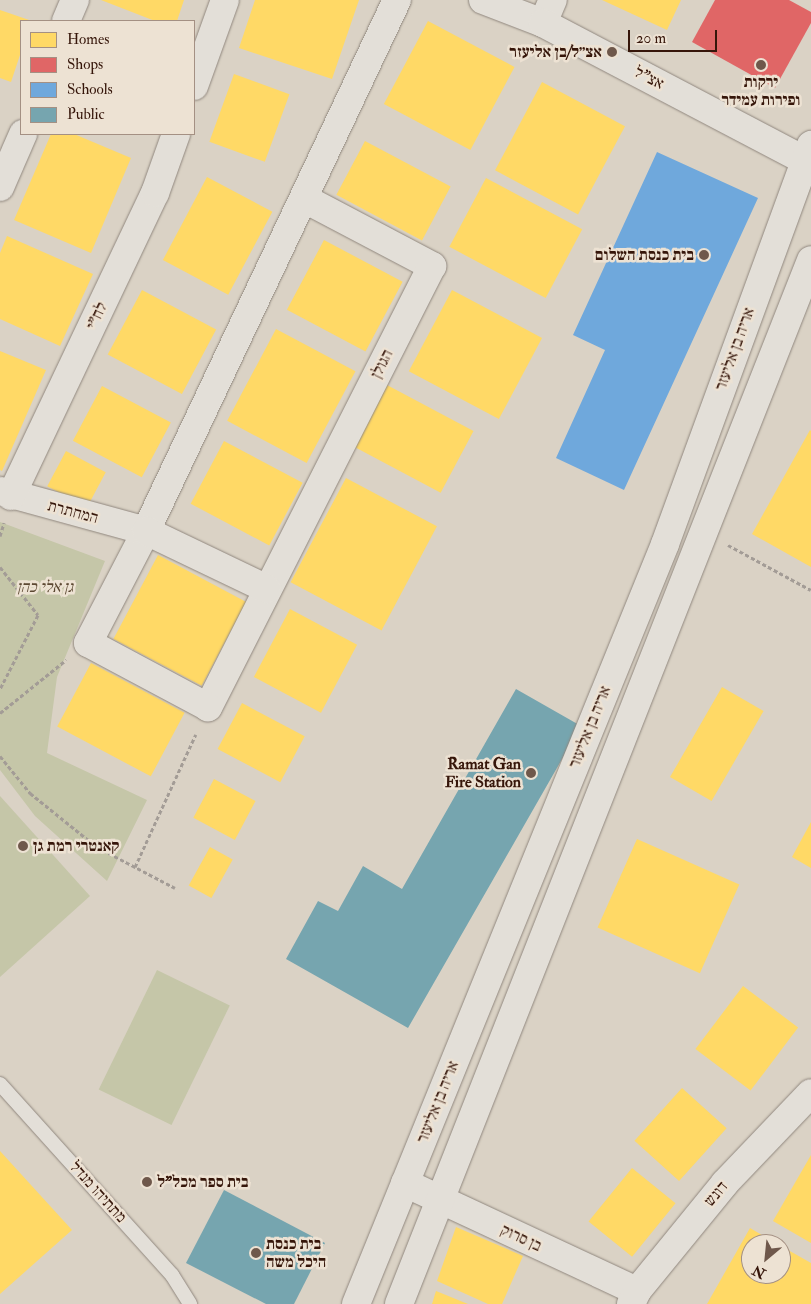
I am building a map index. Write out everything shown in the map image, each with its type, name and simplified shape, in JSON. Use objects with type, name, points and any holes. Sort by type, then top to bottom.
[{"type":"street","points":[[66,20],[75,0]]},
{"type":"street","points":[[195,83],[225,0]]},
{"type":"street","points":[[208,707],[88,643],[146,531],[305,199],[397,0]]},
{"type":"street","name":"אצ\"ל","points":[[483,0],[548,12],[809,156]]},
{"type":"street","points":[[0,187],[23,135]]},
{"type":"street","name":"לח\"י","points":[[6,493],[155,193],[176,135]]},
{"type":"street","name":"אריה בן אליעזר","points":[[356,1304],[665,544],[809,156]]},
{"type":"street","name":"הגולן","points":[[208,707],[432,266],[305,199]]},
{"type":"street","points":[[399,1304],[811,260]]},
{"type":"street","name":"המחתרת","points":[[6,493],[146,531]]},
{"type":"street","points":[[146,531],[267,589]]},
{"type":"street","name":"דונש","points":[[634,1298],[725,1183],[811,1093]]},
{"type":"street","name":"בן סרוק","points":[[405,1183],[634,1298]]},
{"type":"lane","name":"מתתיהו מנדל","points":[[0,1084],[172,1275],[190,1304]]},
{"type":"path","points":[[704,532],[811,590]]},
{"type":"path","points":[[0,567],[38,615],[0,689]]},
{"type":"path","points":[[0,713],[88,643]]},
{"type":"path","points":[[135,867],[208,707]]},
{"type":"path","points":[[0,756],[30,793],[97,847],[174,888]]},
{"type":"green space","name":"גן אלי כהן","points":[[0,522],[105,561],[57,677],[47,753],[147,800],[107,881],[35,816],[0,770]]},
{"type":"green space","name":"קאנטרי רמת גן","points":[[0,796],[90,896],[0,977]]},
{"type":"green space","points":[[157,970],[230,1006],[171,1125],[99,1090]]},
{"type":"building: Homes","points":[[101,0],[184,0],[177,20],[152,20]]},
{"type":"building: Homes","points":[[255,0],[359,0],[332,79],[239,48]]},
{"type":"building: Homes","points":[[602,0],[681,0],[667,30]]},
{"type":"building: Homes","points":[[0,10],[29,20],[20,20],[20,55],[11,82],[0,78]]},
{"type":"building: Homes","points":[[428,21],[515,67],[470,150],[384,104]]},
{"type":"building: Homes","points":[[234,74],[289,94],[265,162],[209,142]]},
{"type":"building: Homes","points":[[542,82],[625,126],[578,214],[495,170]]},
{"type":"building: Homes","points":[[51,135],[76,135],[131,158],[91,253],[14,220]]},
{"type":"building: Homes","points":[[365,141],[451,187],[422,240],[336,195]]},
{"type":"building: Homes","points":[[207,177],[272,212],[228,295],[163,260]]},
{"type":"building: Homes","points":[[486,178],[582,229],[546,298],[449,247]]},
{"type":"building: Homes","points":[[7,236],[93,274],[60,346],[0,319],[0,253]]},
{"type":"building: Homes","points":[[324,240],[403,282],[365,352],[287,310]]},
{"type":"building: Homes","points":[[142,290],[216,329],[182,394],[108,354]]},
{"type":"building: Homes","points":[[452,290],[542,338],[499,419],[409,371]]},
{"type":"building: Homes","points":[[276,329],[355,371],[307,463],[227,421]]},
{"type":"building: Homes","points":[[0,351],[46,370],[2,471],[0,470]]},
{"type":"building: Homes","points":[[387,385],[474,431],[441,493],[354,447]]},
{"type":"building: Homes","points":[[102,386],[171,423],[142,477],[73,441]]},
{"type":"building: Homes","points":[[811,431],[811,567],[752,534]]},
{"type":"building: Homes","points":[[224,441],[303,483],[269,545],[191,504]]},
{"type":"building: Homes","points":[[66,451],[106,472],[87,507],[47,486]]},
{"type":"building: Homes","points":[[346,478],[437,526],[382,631],[291,582]]},
{"type":"building: Homes","points":[[158,555],[246,602],[202,686],[113,639]]},
{"type":"building: Homes","points":[[290,609],[357,645],[321,713],[254,677]]},
{"type":"building: Homes","points":[[91,663],[185,713],[151,776],[57,727]]},
{"type":"building: Homes","points":[[722,687],[764,711],[712,801],[670,777]]},
{"type":"building: Homes","points":[[242,703],[305,736],[280,782],[218,749]]},
{"type":"building: Homes","points":[[214,779],[255,801],[235,840],[193,818]]},
{"type":"building: Homes","points":[[811,822],[811,868],[792,857]]},
{"type":"building: Homes","points":[[637,839],[739,885],[700,973],[598,928]]},
{"type":"building: Homes","points":[[210,847],[233,860],[211,898],[189,885]]},
{"type":"building: Homes","points":[[743,986],[798,1028],[751,1091],[695,1049]]},
{"type":"building: Homes","points":[[682,1088],[727,1128],[679,1181],[634,1141]]},
{"type":"building: Homes","points":[[0,1151],[72,1230],[0,1294]]},
{"type":"building: Homes","points":[[811,1155],[811,1243],[773,1221]]},
{"type":"building: Homes","points":[[632,1168],[676,1203],[632,1257],[589,1222]]},
{"type":"building: Homes","points":[[456,1227],[523,1256],[502,1304],[488,1304],[437,1281]]},
{"type":"building: Homes","points":[[750,1228],[760,1234],[747,1234]]},
{"type":"building: Homes","points":[[741,1244],[741,1284],[791,1284],[791,1252],[811,1263],[811,1304],[707,1304]]},
{"type":"building: Homes","points":[[436,1291],[468,1304],[432,1304]]},
{"type":"building: Shops","name":"ירקות ופירות עמידר","points":[[715,0],[789,0],[811,12],[811,23],[775,88],[692,42]]},
{"type":"building: Schools","points":[[657,152],[758,198],[624,490],[556,458],[605,350],[573,335]]},
{"type":"building: Public","points":[[516,689],[581,726],[408,1028],[286,959],[318,901],[338,911],[363,866],[402,889]]},
{"type":"building: Public","name":"בית כנסת היכל משה","points":[[224,1190],[325,1243],[294,1304],[266,1304],[186,1263]]},
{"type":"place","name":"אצ״ל/בן אליעזר","points":[[612,52]]},
{"type":"place","name":"ירקות ופירות עמידר","points":[[761,65]]},
{"type":"place","name":"בית כנסת השלום","points":[[704,255]]},
{"type":"place","name":"Ramat Gan Fire Station","points":[[531,773]]},
{"type":"place","name":"קאנטרי רמת גן","points":[[23,846]]},
{"type":"place","name":"בית ספר מכל\"ל","points":[[147,1182]]},
{"type":"place","name":"בית כנסת היכל משה","points":[[256,1253]]}]
